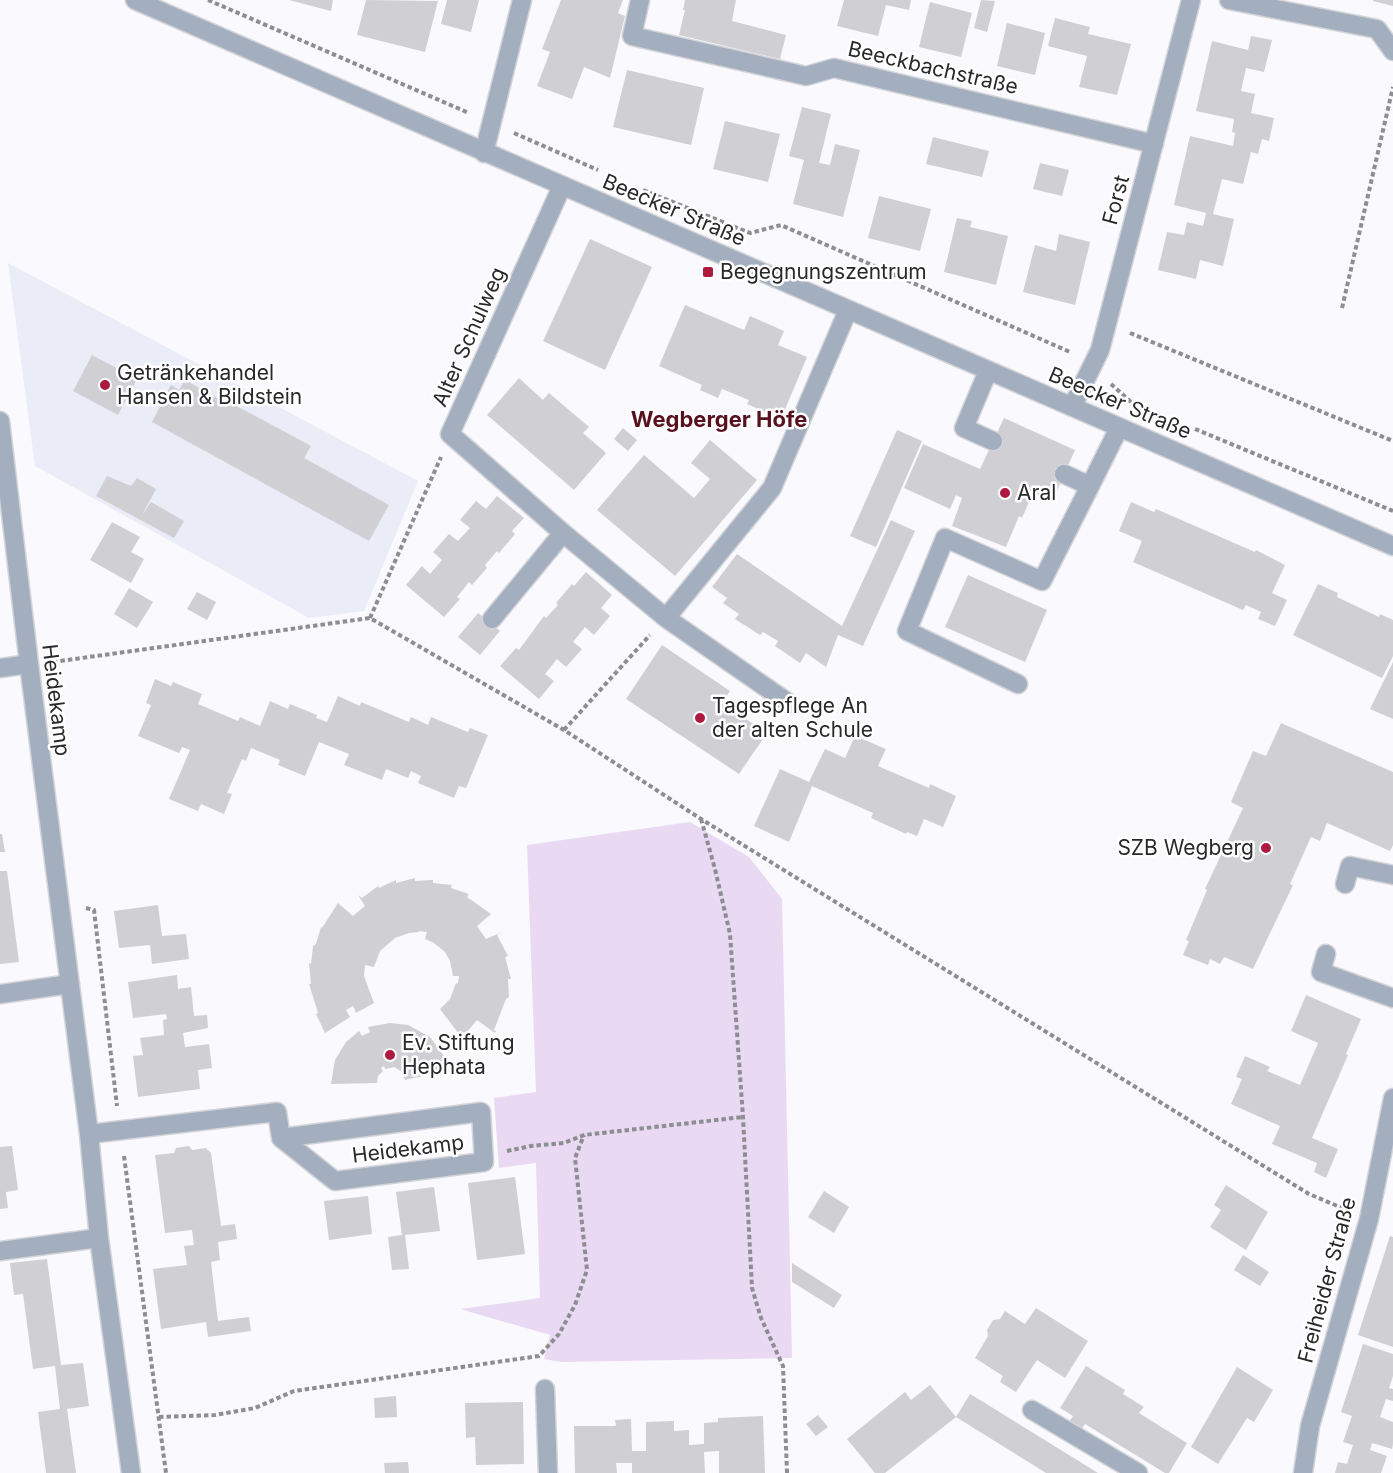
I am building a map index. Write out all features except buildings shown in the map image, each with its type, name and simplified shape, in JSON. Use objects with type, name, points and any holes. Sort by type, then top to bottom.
[{"type":"street","name":"Beecker Straße","points":[[135,0],[1393,546]]},
{"type":"street","points":[[484,153],[522,0]]},
{"type":"street","name":"Beeckbachstraße","points":[[640,0],[632,36],[806,76],[834,68],[1154,144]]},
{"type":"street","name":"Forst","points":[[1072,407],[1100,350],[1191,0]]},
{"type":"street","points":[[1229,0],[1377,29],[1393,51]]},
{"type":"street","name":"Alter Schulweg","points":[[562,186],[450,434],[563,533],[666,618],[790,704]]},
{"type":"street","points":[[666,618],[772,488],[848,310]]},
{"type":"street","points":[[988,371],[964,428],[993,441]]},
{"type":"street","name":"Heidekamp","points":[[0,421],[28,664],[89,1134],[99,1238],[131,1473]]},
{"type":"street","points":[[1018,684],[907,631],[945,538],[1042,581],[1119,428]]},
{"type":"street","points":[[1064,474],[1090,486]]},
{"type":"street","points":[[492,619],[563,533]]},
{"type":"street","points":[[0,668],[28,664]]},
{"type":"street","points":[[1345,884],[1350,866],[1393,875]]},
{"type":"street","points":[[1326,954],[1321,972],[1393,998]]},
{"type":"street","points":[[0,994],[70,984]]},
{"type":"street","name":"Freiheider Straße","points":[[1303,1473],[1310,1426],[1369,1219],[1393,1098]]},
{"type":"street","points":[[89,1134],[277,1112],[281,1138]]},
{"type":"street","name":"Heidekamp","points":[[481,1112],[484,1162],[335,1181],[281,1138],[481,1112]]},
{"type":"street","points":[[0,1251],[99,1238]]},
{"type":"street","points":[[545,1389],[548,1473]]},
{"type":"street","points":[[1032,1410],[1138,1473]]},
{"type":"path","points":[[208,0],[599,171]]},
{"type":"path","points":[[1342,308],[1393,87]]},
{"type":"path","points":[[642,189],[750,233],[782,225],[1072,352],[1131,403],[1142,408]]},
{"type":"path","points":[[1107,324],[1393,441]]},
{"type":"path","points":[[1186,426],[1393,511]]},
{"type":"path","points":[[370,618],[450,434]]},
{"type":"path","points":[[28,664],[58,662],[370,618],[564,730],[701,819],[1309,1194],[1369,1219]]},
{"type":"path","points":[[564,730],[666,618]]},
{"type":"path","points":[[701,819],[730,934],[752,1288],[761,1318],[783,1365],[788,1473]]},
{"type":"path","points":[[60,901],[94,910],[120,1131],[166,1473]]},
{"type":"path","points":[[531,1146],[564,1143],[584,1135],[743,1117]]},
{"type":"path","points":[[159,1417],[215,1415],[255,1408],[294,1391],[539,1356],[559,1334],[575,1305],[587,1270],[575,1158],[584,1135]]},
{"type":"shaded area","points":[[8,263],[418,481],[364,611],[309,618],[35,466]]},
{"type":"shaded area","points":[[690,822],[749,857],[782,899],[792,1358],[561,1362],[544,1359],[550,1335],[460,1309],[540,1298],[536,1163],[499,1168],[494,1098],[536,1092],[527,845]]},
{"type":"tunnel","points":[[993,441],[1064,474]]},
{"type":"place","name":"Begegnungszentrum","points":[[708,272]]},
{"type":"place","name":"Getränkehandel Hansen & Bildstein","points":[[105,385]]},
{"type":"place","name":"Aral","points":[[1005,493]]},
{"type":"place","name":"Tagespflege An der alten Schule","points":[[700,718]]},
{"type":"place","name":"SZB Wegberg","points":[[1266,848]]},
{"type":"place","name":"Ev. Stiftung Hephata","points":[[390,1055]]},
{"type":"district","name":"Wegberger Höfe","points":[[719,419]]}]
